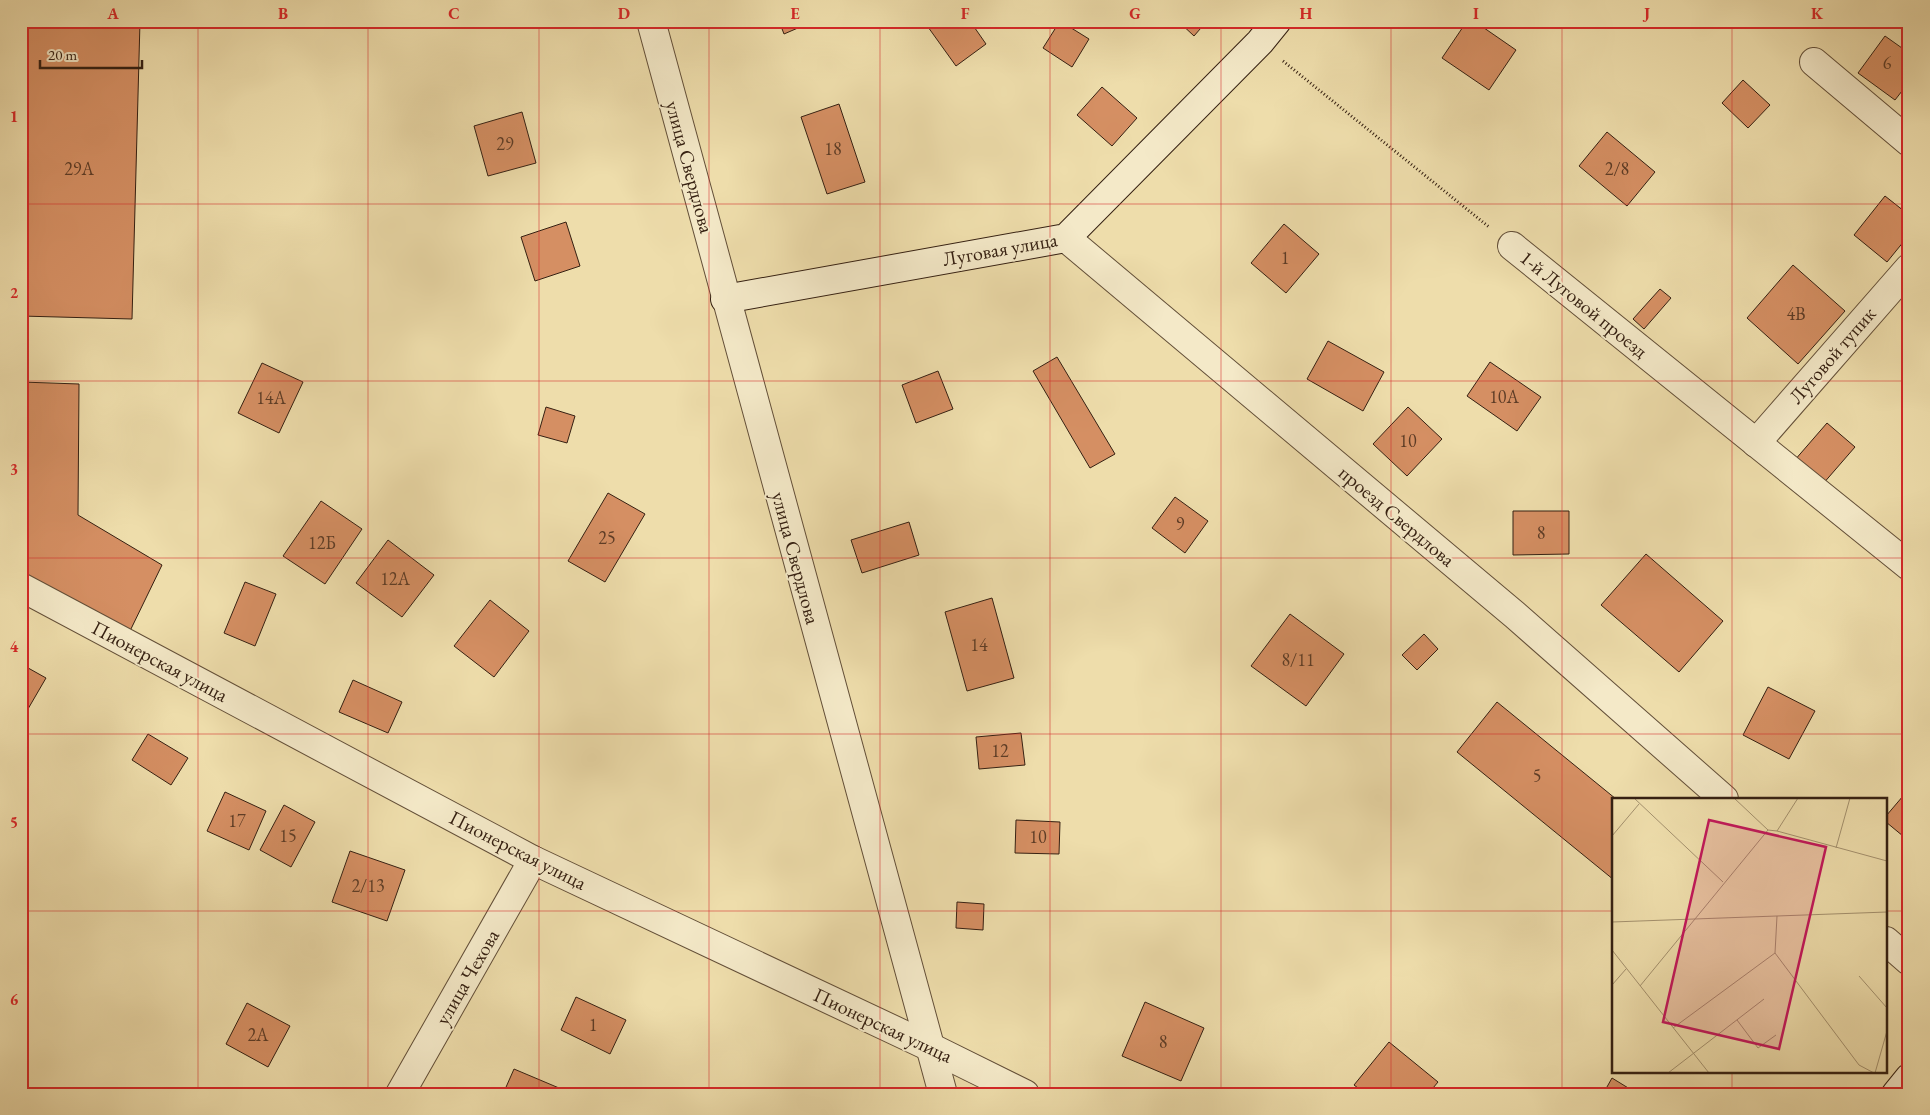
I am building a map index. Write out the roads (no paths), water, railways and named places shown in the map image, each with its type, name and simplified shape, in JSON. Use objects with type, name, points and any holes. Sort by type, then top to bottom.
[{"type":"street","name":"улица Свердлова","points":[[651,21],[725,299],[943,1094]]},
{"type":"street","name":"Луговая улица","points":[[725,299],[1066,238],[1260,42],[1277,21]]},
{"type":"street","points":[[1814,62],[1909,142]]},
{"type":"street","name":"проезд Свердлова","points":[[1066,238],[1515,615],[1723,798]]},
{"type":"street","name":"1-й Луговой проезд","points":[[1512,246],[1909,566]]},
{"type":"street","name":"Луговой тупик","points":[[1756,443],[1909,268]]},
{"type":"street","name":"Пионерская улица","points":[[21,587],[533,860],[930,1047],[1025,1094]]},
{"type":"street","name":"улица Чехова","points":[[400,1094],[533,860]]},
{"type":"street","points":[[1888,943],[1909,961]]},
{"type":"street","points":[[1896,1094],[1909,1078]]}]
